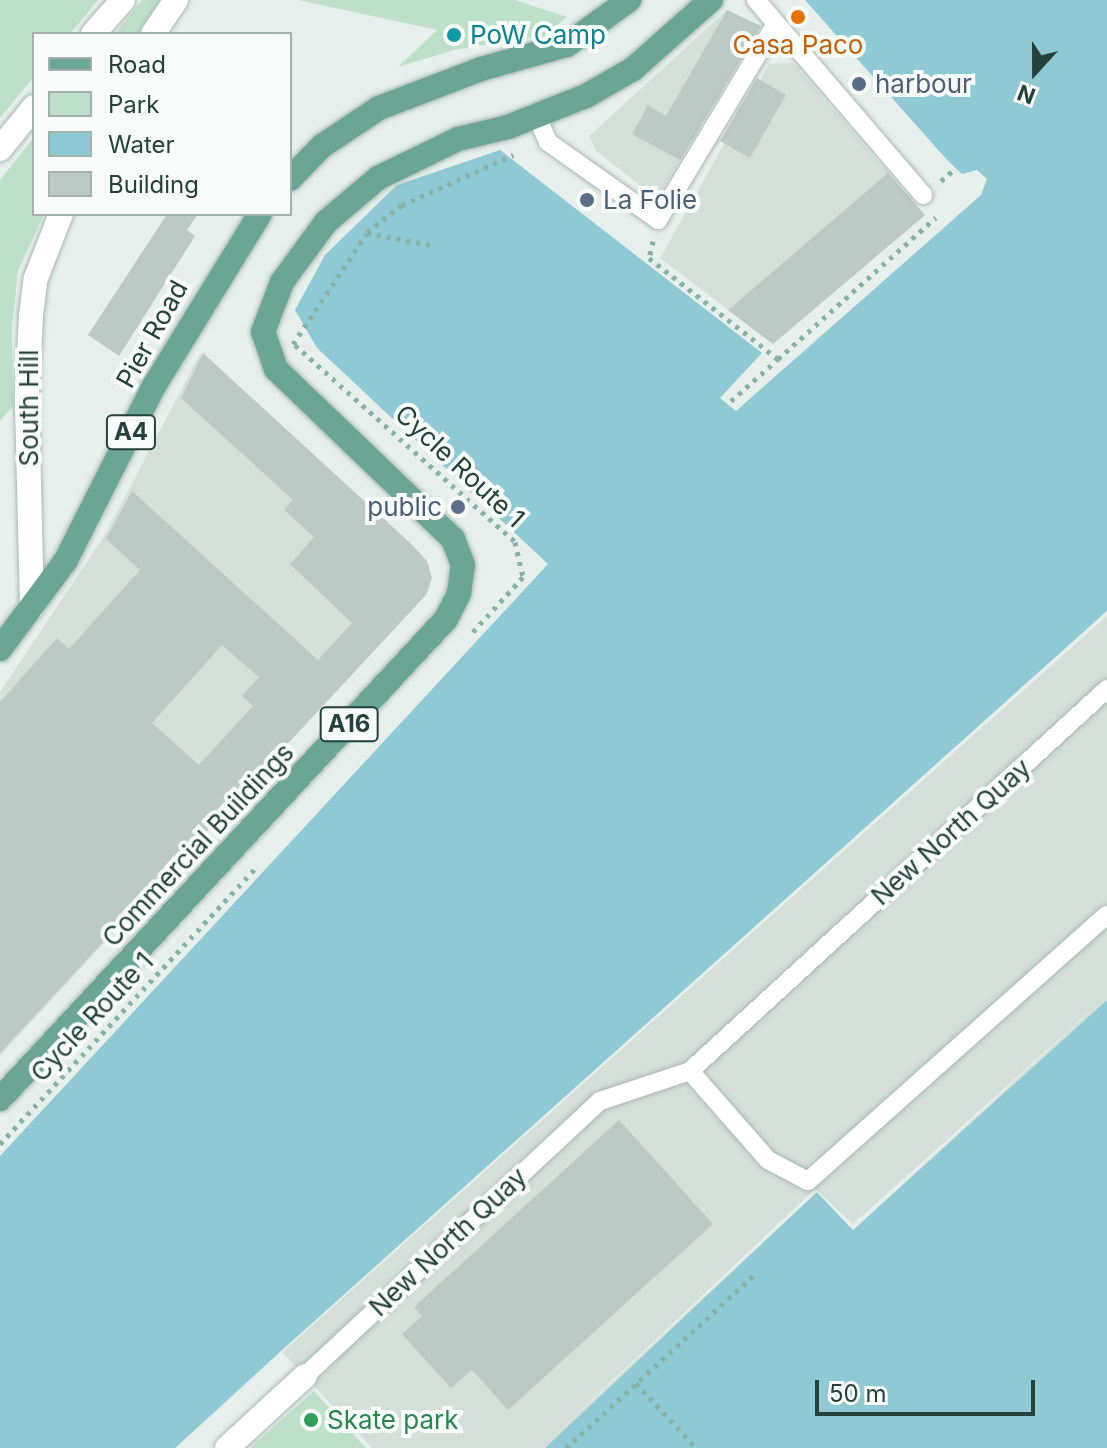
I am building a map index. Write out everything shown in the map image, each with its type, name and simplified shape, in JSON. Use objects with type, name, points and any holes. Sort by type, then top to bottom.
[{"type":"main road","points":[[292,177],[322,146],[379,108],[481,69],[567,45],[629,0]]},
{"type":"main road","points":[[274,334],[282,282],[326,222],[354,195],[378,178],[458,139],[537,116],[633,69],[711,0]]},
{"type":"main road","name":"Pier Road","points":[[0,649],[80,537],[192,317],[259,216]]},
{"type":"main road","name":"Commercial Buildings","points":[[0,1099],[446,619],[459,593],[463,565],[453,539],[276,369],[274,334]]},
{"type":"street","points":[[95,32],[123,0]]},
{"type":"street","points":[[154,32],[176,0]]},
{"type":"street","points":[[0,149],[32,109]]},
{"type":"street","name":"South Hill","points":[[32,607],[27,395],[31,316],[36,278],[60,216]]},
{"type":"street","name":"New North Quay","points":[[227,1448],[305,1376]]},
{"type":"lane","points":[[756,0],[923,195]]},
{"type":"lane","points":[[537,116],[548,142],[658,220],[776,24]]},
{"type":"lane","name":"New North Quay","points":[[305,1376],[600,1101],[690,1071],[1107,689]]},
{"type":"lane","points":[[690,1071],[768,1160],[808,1181],[1107,915]]},
{"type":"path","points":[[276,369],[367,233],[402,205],[548,142]]},
{"type":"path","points":[[731,401],[938,215],[923,195]]},
{"type":"path","points":[[658,220],[649,258],[778,359]]},
{"type":"path","points":[[367,233],[431,245]]},
{"type":"path","name":"Cycle Route 1","points":[[274,334],[293,344],[515,542],[523,577],[460,645]]},
{"type":"path","name":"Cycle Route 1","points":[[0,1144],[258,864]]},
{"type":"path","points":[[566,1448],[756,1273]]},
{"type":"path","points":[[636,1383],[696,1448]]},
{"type":"shaded area","name":"La Folie","points":[[727,10],[761,26],[661,192],[645,189],[596,151],[589,136]]},
{"type":"shaded area","name":"La Folie","points":[[793,63],[925,215],[773,344],[660,258],[769,64]]},
{"type":"shaded area","points":[[200,354],[416,549],[429,568],[428,591],[0,1056],[0,692],[105,535]]},
{"type":"shaded area","points":[[1107,611],[1107,1000],[853,1230],[818,1192],[545,1448],[372,1448],[281,1351]]},
{"type":"green space","points":[[0,0],[98,0],[72,32],[32,32],[32,79],[0,118]]},
{"type":"green space","points":[[142,0],[160,0],[139,32],[117,32]]},
{"type":"green space","points":[[298,0],[515,0],[567,17],[545,35],[454,50],[398,67],[437,30]]},
{"type":"green space","points":[[32,140],[32,216],[43,216],[18,271],[12,327],[13,406],[0,421],[0,180]]},
{"type":"green space","name":"Skate park","points":[[314,1391],[366,1448],[250,1448]]},
{"type":"water","points":[[805,0],[1107,0],[1107,611],[175,1448],[0,1448],[0,1156],[548,564],[317,348],[295,310],[325,255],[397,185],[500,150],[762,353],[720,398],[736,411],[981,195],[987,179],[977,170],[962,174],[948,161]]},
{"type":"water","points":[[1107,1000],[1107,1448],[545,1448],[817,1192],[853,1230]]},
{"type":"pier","points":[[1107,611],[1107,616],[175,1448],[281,1351]]},
{"type":"pier","points":[[1107,996],[853,1230],[817,1192],[541,1448],[815,1189],[853,1224]]},
{"type":"building","points":[[727,10],[761,26],[680,160],[632,134],[648,105],[666,116]]},
{"type":"building","points":[[757,78],[786,95],[750,158],[720,141]]},
{"type":"building","points":[[888,173],[925,215],[773,344],[728,310]]},
{"type":"building","points":[[166,216],[197,216],[187,230],[195,236],[119,356],[88,335]]},
{"type":"building","points":[[203,353],[409,542],[427,561],[432,578],[426,595],[0,1053],[0,702],[57,638],[69,649],[140,570],[106,539],[132,491],[318,660],[352,623],[290,564],[314,537],[284,510],[293,500],[181,398]],"holes":[[[222,645],[259,677],[242,696],[253,706],[199,765],[152,723]]]},
{"type":"building","points":[[619,1120],[713,1224],[508,1410],[472,1370],[451,1388],[402,1334],[422,1316],[414,1307]]},
{"type":"place","name":"Casa Paco","points":[[798,17]]},
{"type":"place","name":"PoW Camp","points":[[454,35]]},
{"type":"place","name":"harbour","points":[[859,84]]},
{"type":"place","name":"La Folie","points":[[587,200]]},
{"type":"place","name":"public","points":[[458,507]]},
{"type":"place","name":"Skate park","points":[[311,1420]]}]
